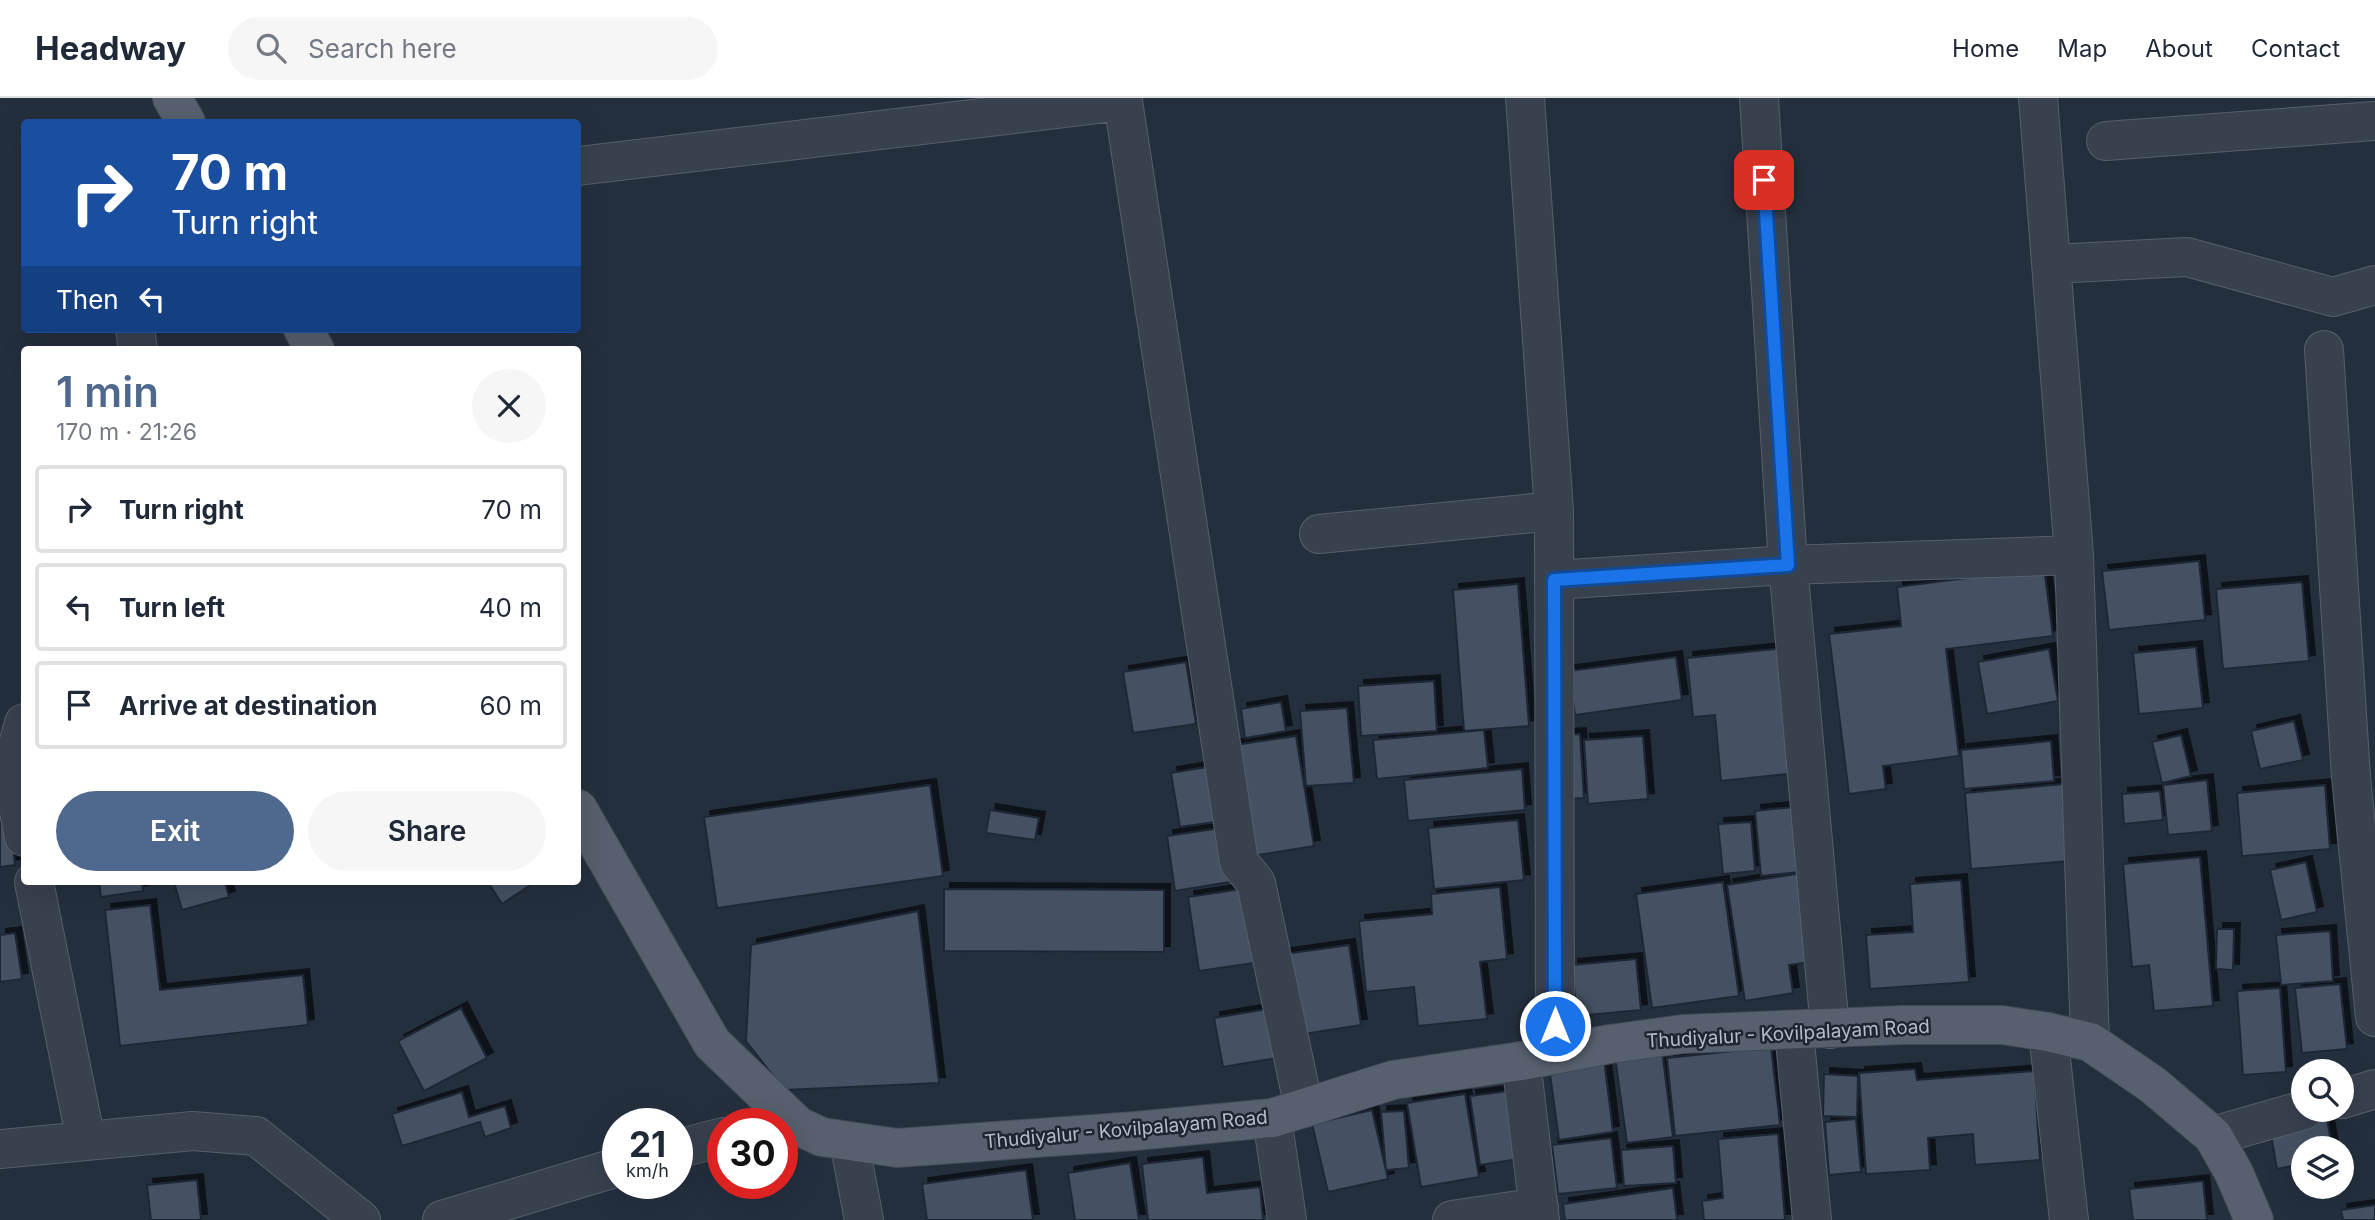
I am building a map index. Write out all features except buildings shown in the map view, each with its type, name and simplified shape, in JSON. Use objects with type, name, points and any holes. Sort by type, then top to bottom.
[{"type":"main road","points":[[172,98],[184,119]]},
{"type":"main road","name":"Thudiyalur - Kovilpalayam Road","points":[[581,814],[712,1043],[772,1108]]},
{"type":"main road","name":"Thudiyalur - Kovilpalayam Road","points":[[798,1130],[822,1137],[897,1148],[1135,1131],[1288,1113],[1393,1080],[1683,1034],[1902,1025],[1990,1025],[2048,1031],[2090,1042],[2153,1085],[2213,1136],[2234,1173],[2253,1220]]},
{"type":"street","points":[[1452,1220],[1540,1213],[1538,1058],[1554,511],[1525,98]]},
{"type":"street","points":[[1759,98],[1788,565],[1812,1030],[1812,1220]]},
{"type":"street","points":[[2038,98],[2074,555],[2090,1042]]},
{"type":"street","points":[[581,166],[1123,101],[1240,862],[1256,883],[1288,1113],[1287,1220]]},
{"type":"street","points":[[2106,141],[2270,113],[2375,121]]},
{"type":"street","points":[[2052,264],[2187,257],[2333,297],[2375,285]]},
{"type":"street","points":[[2324,350],[2363,777],[2375,1017]]},
{"type":"street","points":[[1319,534],[1554,511]]},
{"type":"street","points":[[1554,580],[1788,565],[2074,555]]},
{"type":"street","points":[[21,734],[11,771],[21,822]]},
{"type":"street","points":[[35,885],[86,1141]]},
{"type":"street","points":[[2048,1031],[2069,1220]]},
{"type":"street","points":[[2354,1095],[2375,1089]]},
{"type":"street","points":[[2213,1136],[2291,1114]]},
{"type":"street","points":[[0,1149],[193,1131],[256,1136],[361,1220]]},
{"type":"street","points":[[849,1141],[864,1220]]},
{"type":"street","points":[[442,1220],[602,1172]]},
{"type":"route","points":[[1555,1026],[1554,580],[1788,565],[1764,180]]}]
